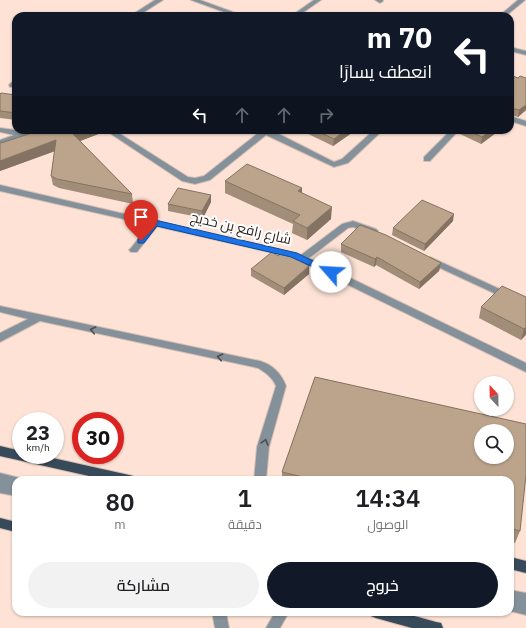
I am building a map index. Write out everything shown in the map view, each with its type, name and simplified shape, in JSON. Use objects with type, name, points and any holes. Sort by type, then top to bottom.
[{"type":"main road","points":[[0,451],[111,476]]},
{"type":"main road","points":[[0,523],[12,526]]},
{"type":"main road","points":[[514,564],[526,567]]},
{"type":"main road","points":[[391,616],[436,628]]},
{"type":"street","points":[[140,12],[160,0]]},
{"type":"street","points":[[194,0],[227,11]]},
{"type":"street","points":[[300,12],[318,0]]},
{"type":"street","points":[[507,12],[522,0]]},
{"type":"street","points":[[514,50],[526,53]]},
{"type":"street","points":[[514,120],[526,124]]},
{"type":"street","points":[[0,130],[12,132]]},
{"type":"street","points":[[0,143],[24,134]]},
{"type":"street","points":[[114,134],[186,179],[195,181],[210,175],[261,134]]},
{"type":"street","points":[[274,134],[334,165],[345,161],[375,134]]},
{"type":"street","points":[[427,159],[451,134]]},
{"type":"street","name":"شارع رافع بن خديج","points":[[0,188],[303,258],[526,368]]},
{"type":"street","points":[[134,250],[155,223]]},
{"type":"street","points":[[303,258],[338,230],[347,225],[356,225],[380,235]]},
{"type":"street","points":[[422,256],[526,305]]},
{"type":"street","points":[[0,309],[260,365],[274,373],[281,386],[263,447],[260,476]]},
{"type":"street","points":[[0,338],[38,318]]},
{"type":"street","points":[[0,478],[12,481]]},
{"type":"street","points":[[0,488],[12,490]]},
{"type":"street","points":[[514,597],[526,599]]},
{"type":"street","points":[[514,606],[526,609]]},
{"type":"street","points":[[220,616],[222,628]]},
{"type":"street","points":[[273,628],[280,616]]},
{"type":"building","points":[[514,76],[518,78],[520,76],[526,78],[526,105],[519,110],[514,109]]},
{"type":"building","points":[[0,94],[12,94],[12,112],[0,111]]},
{"type":"building","points":[[29,134],[73,134],[132,194],[57,179],[51,176],[56,140],[0,161],[0,142],[1,143]]},
{"type":"building","points":[[323,134],[341,134],[334,139]]},
{"type":"building","points":[[476,134],[486,134],[482,137]]},
{"type":"building","points":[[247,164],[302,188],[298,191],[332,207],[307,228],[293,221],[300,215],[225,181]]},
{"type":"building","points":[[178,188],[211,195],[202,211],[168,204]]},
{"type":"building","points":[[422,200],[454,214],[425,244],[393,228]]},
{"type":"building","points":[[360,225],[386,235],[441,263],[420,282],[377,257],[375,259],[341,244]]},
{"type":"building","points":[[272,252],[278,256],[283,252],[309,266],[284,288],[251,269]]},
{"type":"building","points":[[502,286],[526,297],[526,327],[524,329],[481,307]]},
{"type":"building","points":[[315,377],[474,412],[474,416],[490,416],[526,424],[526,475],[520,531],[514,529],[514,476],[298,476],[282,472]]},
{"type":"route","points":[[141,241],[155,223],[294,255],[331,272]]}]
